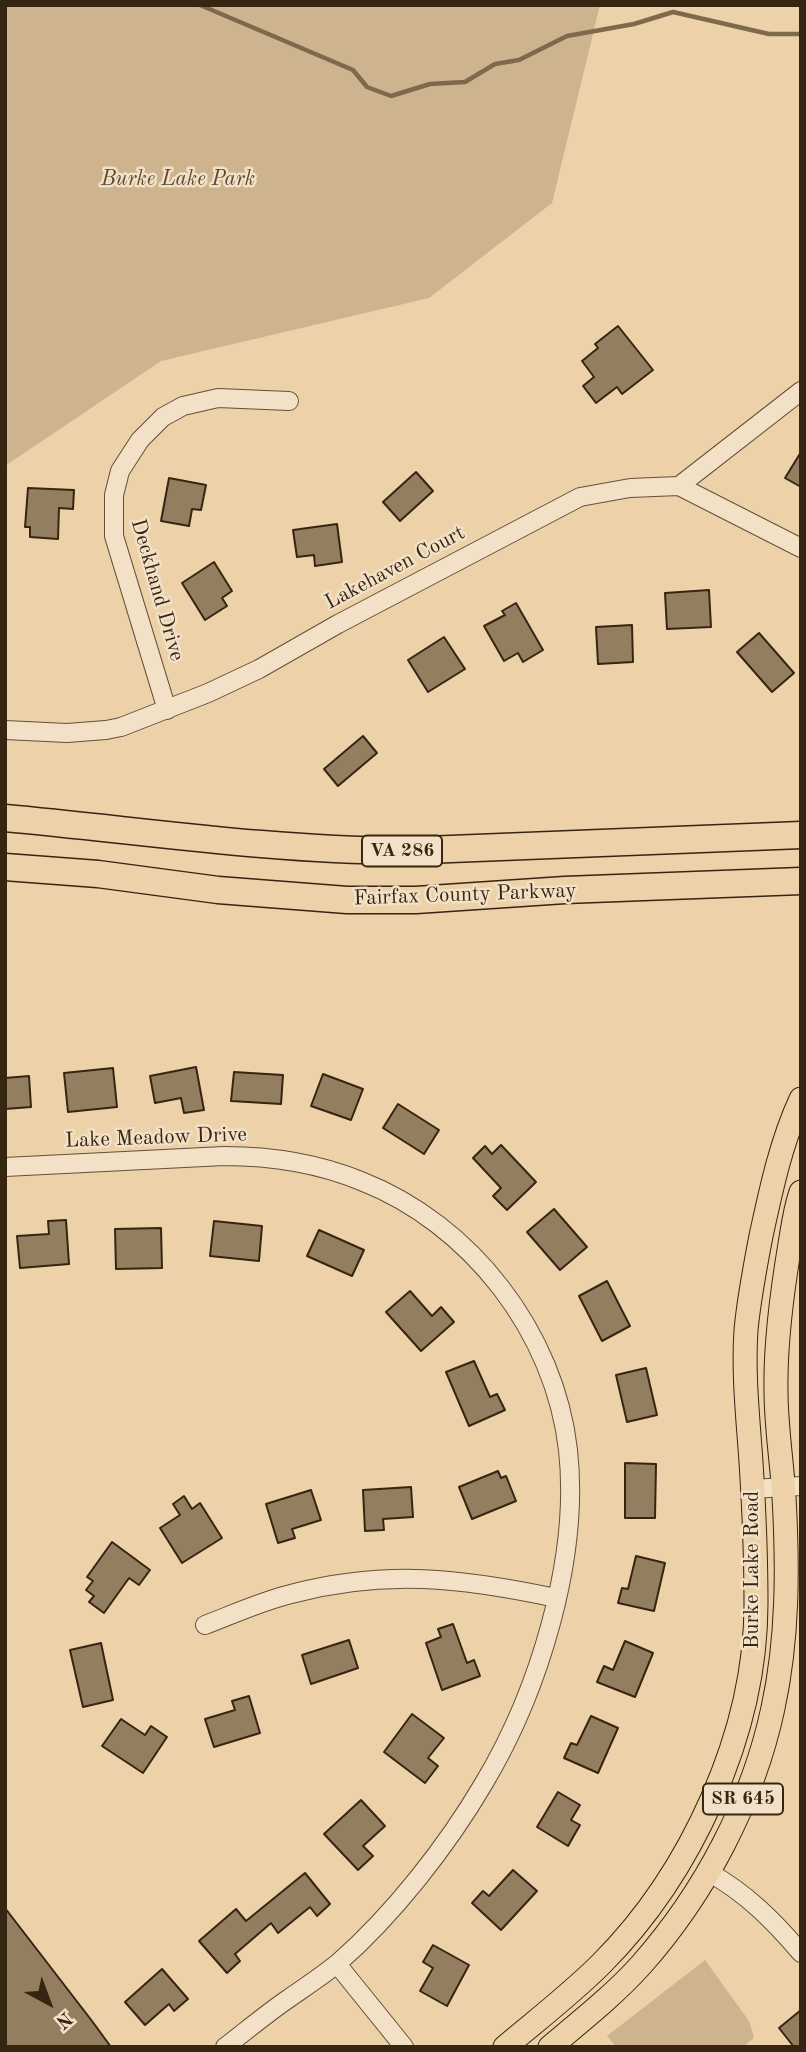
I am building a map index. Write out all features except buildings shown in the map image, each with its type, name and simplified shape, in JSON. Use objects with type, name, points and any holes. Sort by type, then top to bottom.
[{"type":"highway","name":"VA 286","points":[[5,818],[260,846],[336,851],[801,835]]},
{"type":"highway","name":"Fairfax County Parkway","points":[[5,867],[98,874],[218,890],[347,900],[416,900],[565,890],[801,881]]},
{"type":"highway","points":[[707,886],[801,893]]},
{"type":"main road","name":"Burke Lake Road","points":[[505,2047],[600,1964],[659,1895],[698,1827],[732,1745],[752,1656],[756,1607],[753,1489],[746,1395],[746,1330],[771,1189],[794,1114],[801,1100]]},
{"type":"main road","name":"Burke Lake Road","points":[[550,2047],[613,1993],[641,1965],[671,1927],[708,1872],[732,1827],[761,1752],[773,1709],[786,1607],[792,1486],[776,1393],[777,1352],[784,1279],[797,1234],[801,1192]]},
{"type":"street","points":[[679,486],[801,391]]},
{"type":"street","name":"Deckhand Drive","points":[[167,710],[114,536],[114,495],[120,471],[139,440],[163,417],[183,406],[218,398],[289,401]]},
{"type":"street","name":"Lakehaven Court","points":[[5,730],[67,733],[106,730],[167,710],[259,669],[338,624],[580,496],[630,488],[679,486],[801,548]]},
{"type":"street","name":"Lake Meadow Drive","points":[[5,1167],[254,1156],[293,1161],[364,1182],[399,1199],[448,1233],[489,1273],[522,1318],[548,1371],[563,1420],[570,1477],[563,1559],[556,1598],[526,1697],[486,1781],[462,1819],[412,1885],[360,1943],[337,1964],[225,2047]]},
{"type":"street","points":[[753,1489],[792,1486]]},
{"type":"street","points":[[205,1625],[292,1593],[374,1579],[450,1579],[491,1584],[556,1598]]},
{"type":"street","points":[[708,1872],[749,1899],[780,1928],[801,1953]]},
{"type":"street","points":[[337,1964],[404,2047]]},
{"type":"green space","name":"Burke Lake Park","points":[[5,5],[600,5],[552,203],[429,298],[161,361],[5,466]]},
{"type":"green space","points":[[705,1960],[749,2021],[754,2038],[743,2047],[616,2047],[607,2036]]},
{"type":"waterway","points":[[200,5],[353,70],[367,87],[391,96],[430,84],[465,82],[495,64],[519,60],[567,36],[634,24],[673,12],[769,34],[801,34]]}]
